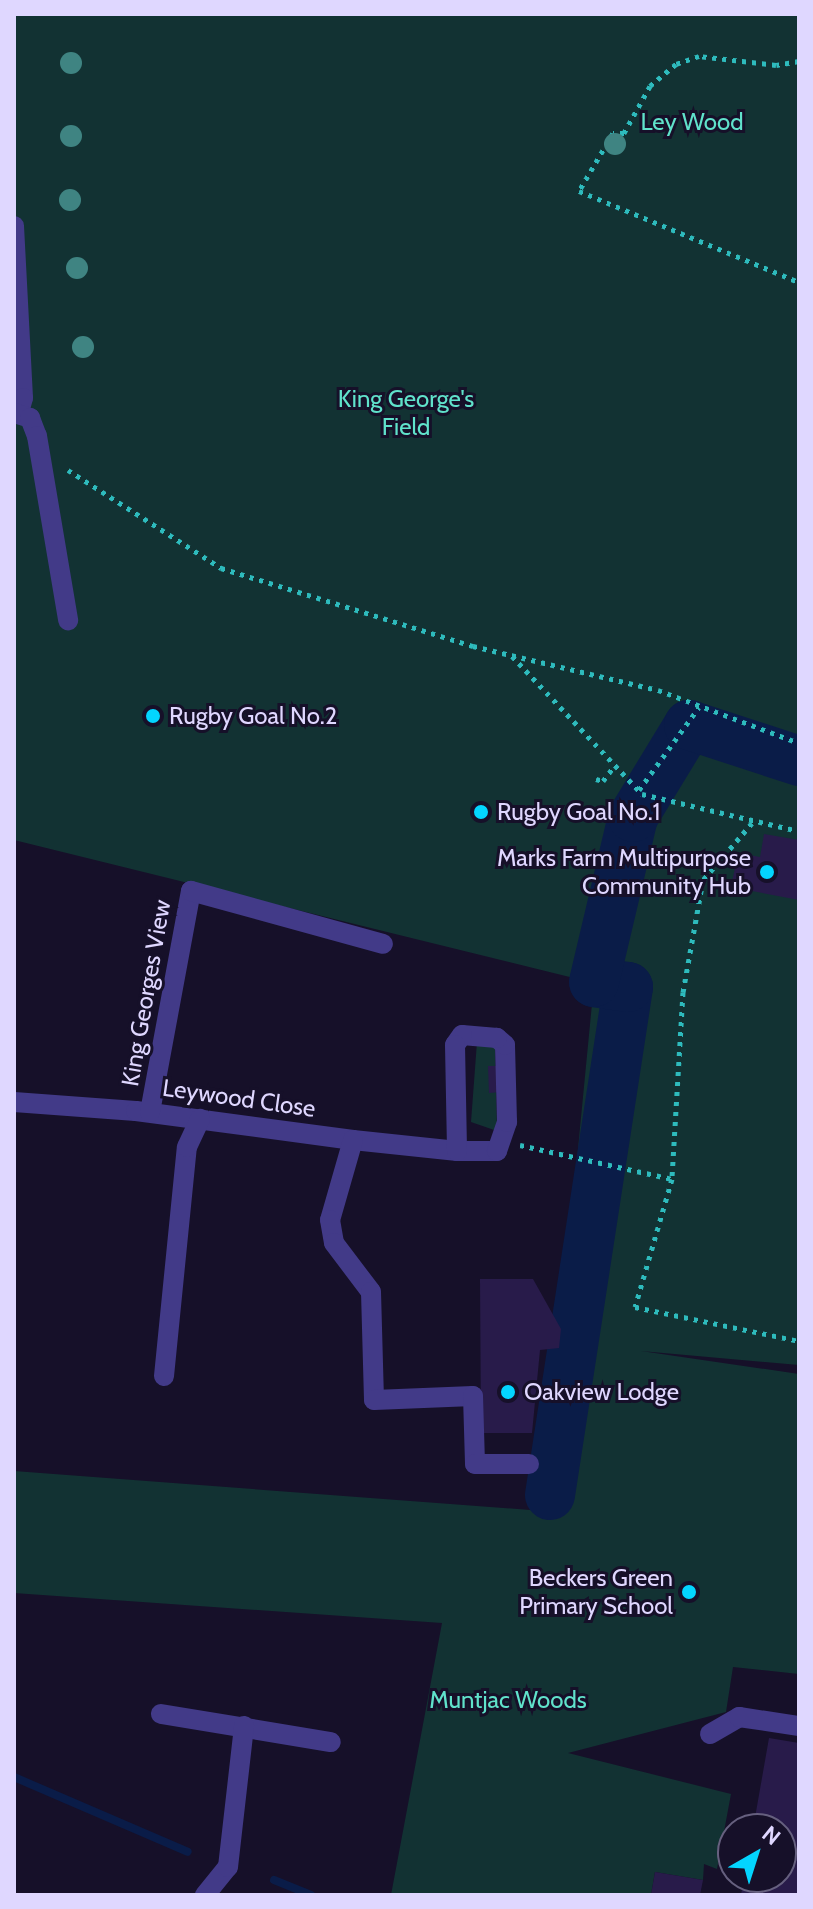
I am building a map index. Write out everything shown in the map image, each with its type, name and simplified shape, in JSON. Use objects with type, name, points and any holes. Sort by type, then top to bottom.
[{"type":"street","points":[[14,226],[23,398],[16,413],[30,418],[40,452],[68,620]]},
{"type":"street","name":"King Georges View","points":[[150,1112],[191,891],[383,944]]},
{"type":"street","points":[[457,1151],[455,1045],[462,1035],[479,1033],[505,1045],[504,1141]]},
{"type":"street","name":"Leywood Close","points":[[14,1102],[150,1112],[457,1151],[497,1151],[504,1141]]},
{"type":"street","points":[[164,1376],[187,1147],[200,1119]]},
{"type":"street","points":[[353,1140],[330,1220],[334,1243],[371,1292],[374,1400],[473,1396],[475,1464],[529,1464]]},
{"type":"street","points":[[161,1714],[331,1742]]},
{"type":"street","points":[[710,1734],[739,1717],[799,1726]]},
{"type":"street","points":[[205,1895],[228,1867],[244,1726]]},
{"type":"path","points":[[799,61],[776,65],[699,56],[676,64],[650,86],[624,133],[613,133],[579,191],[799,282]]},
{"type":"path","points":[[40,452],[124,509],[221,568],[509,654],[658,690],[799,743]]},
{"type":"path","points":[[509,654],[640,792],[752,823],[799,831]]},
{"type":"path","points":[[640,792],[699,707]]},
{"type":"path","points":[[596,779],[603,781],[615,765]]},
{"type":"path","points":[[752,823],[703,880],[683,992],[672,1179],[635,1307],[799,1341]]},
{"type":"path","points":[[504,1141],[672,1179]]},
{"type":"green space","name":"King George's Field","points":[[14,14],[799,14],[799,1365],[641,1351],[799,1374],[799,1674],[733,1667],[726,1712],[568,1753],[731,1794],[727,1813],[717,1813],[717,1869],[704,1864],[703,1880],[655,1872],[651,1895],[391,1895],[442,1623],[14,1593],[14,1471],[543,1511],[594,983],[14,840]]},
{"type":"green space","points":[[477,1042],[495,1047],[497,1131],[471,1122]]},
{"type":"building","name":"Marks Farm Multipurpose Community Hub","points":[[764,834],[799,840],[799,900],[731,887],[738,853],[760,857]]},
{"type":"building","points":[[488,1066],[500,1066],[501,1092],[489,1093]]},
{"type":"building","name":"Oakview Lodge","points":[[480,1279],[533,1279],[561,1329],[559,1348],[540,1350],[532,1433],[481,1433]]},
{"type":"building","points":[[769,1738],[799,1743],[799,1895],[741,1895],[797,1893],[797,1813],[756,1813]]},
{"type":"building","points":[[655,1872],[703,1880],[700,1895],[651,1895]]},
{"type":"waterway","points":[[550,1495],[628,987],[594,982],[633,817],[689,725],[799,761]]},
{"type":"waterway","points":[[14,1777],[188,1852]]},
{"type":"waterway","points":[[274,1880],[311,1895]]},
{"type":"place","name":"Rugby Goal No.2","points":[[153,716]]},
{"type":"place","name":"Rugby Goal No.1","points":[[481,812]]},
{"type":"place","name":"Marks Farm Multipurpose Community Hub","points":[[767,872]]},
{"type":"place","name":"Oakview Lodge","points":[[508,1392]]},
{"type":"place","name":"Beckers Green Primary School","points":[[689,1592]]},
{"type":"park label","name":"Ley Wood","points":[[692,122]]},
{"type":"park label","name":"Muntjac Woods","points":[[508,1700]]}]
